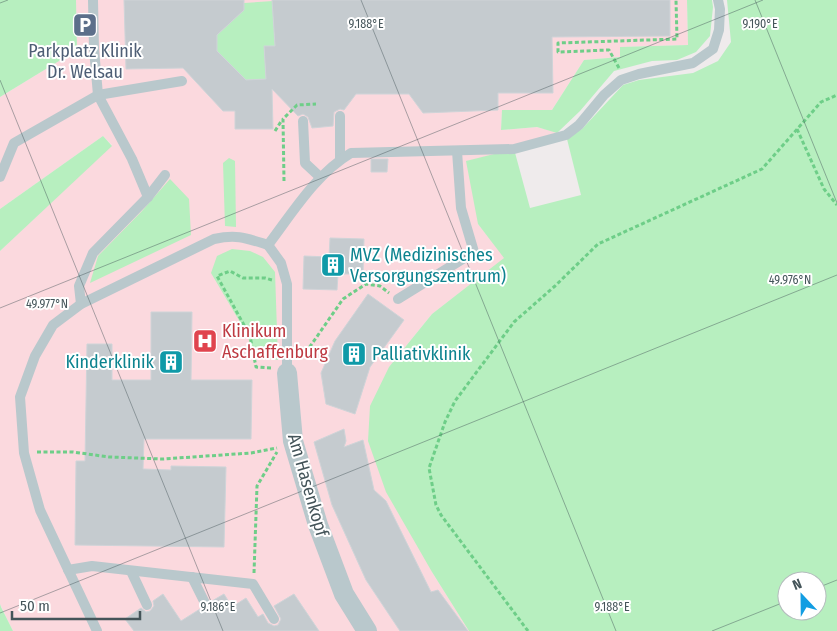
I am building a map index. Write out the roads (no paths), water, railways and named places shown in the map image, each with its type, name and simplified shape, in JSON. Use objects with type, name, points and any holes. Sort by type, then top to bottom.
[{"type":"street","name":"Am Hasenkopf","points":[[286,371],[293,441],[318,525],[344,594],[367,631]]},
{"type":"lane","points":[[93,0],[94,54],[98,95],[132,159],[148,197]]},
{"type":"lane","points":[[97,631],[40,510],[24,452],[20,397],[35,356],[53,326],[81,304],[214,239],[230,236],[245,237],[268,245],[320,177],[351,153],[457,152],[514,149],[566,135],[579,125],[604,95],[621,80],[693,63],[713,49],[719,30],[720,9],[718,0]]},
{"type":"lane","points":[[0,177],[14,143],[98,95],[182,81]]},
{"type":"lane","points":[[340,116],[340,160]]},
{"type":"lane","points":[[303,121],[305,163],[320,177]]},
{"type":"lane","points":[[398,300],[474,252],[461,208],[457,152]]},
{"type":"lane","points":[[81,304],[78,286],[93,253],[148,197],[165,175]]},
{"type":"lane","name":"Am Hasenkopf","points":[[268,245],[281,263],[288,284],[286,371]]},
{"type":"lane","points":[[68,570],[92,566],[253,584],[274,619]]},
{"type":"lane","points":[[132,571],[146,605]]},
{"type":"lane","points":[[192,578],[206,605]]},
{"type":"place","name":"Parkplatz Klinik Dr. Welsau","points":[[85,25]]},
{"type":"place","name":"MVZ (Medizinisches Versorgungszentrum)","points":[[333,265]]},
{"type":"place","name":"Klinikum Aschaffenburg","points":[[205,341]]},
{"type":"place","name":"Palliativklinik","points":[[354,354]]},
{"type":"place","name":"Kinderklinik","points":[[171,362]]}]
